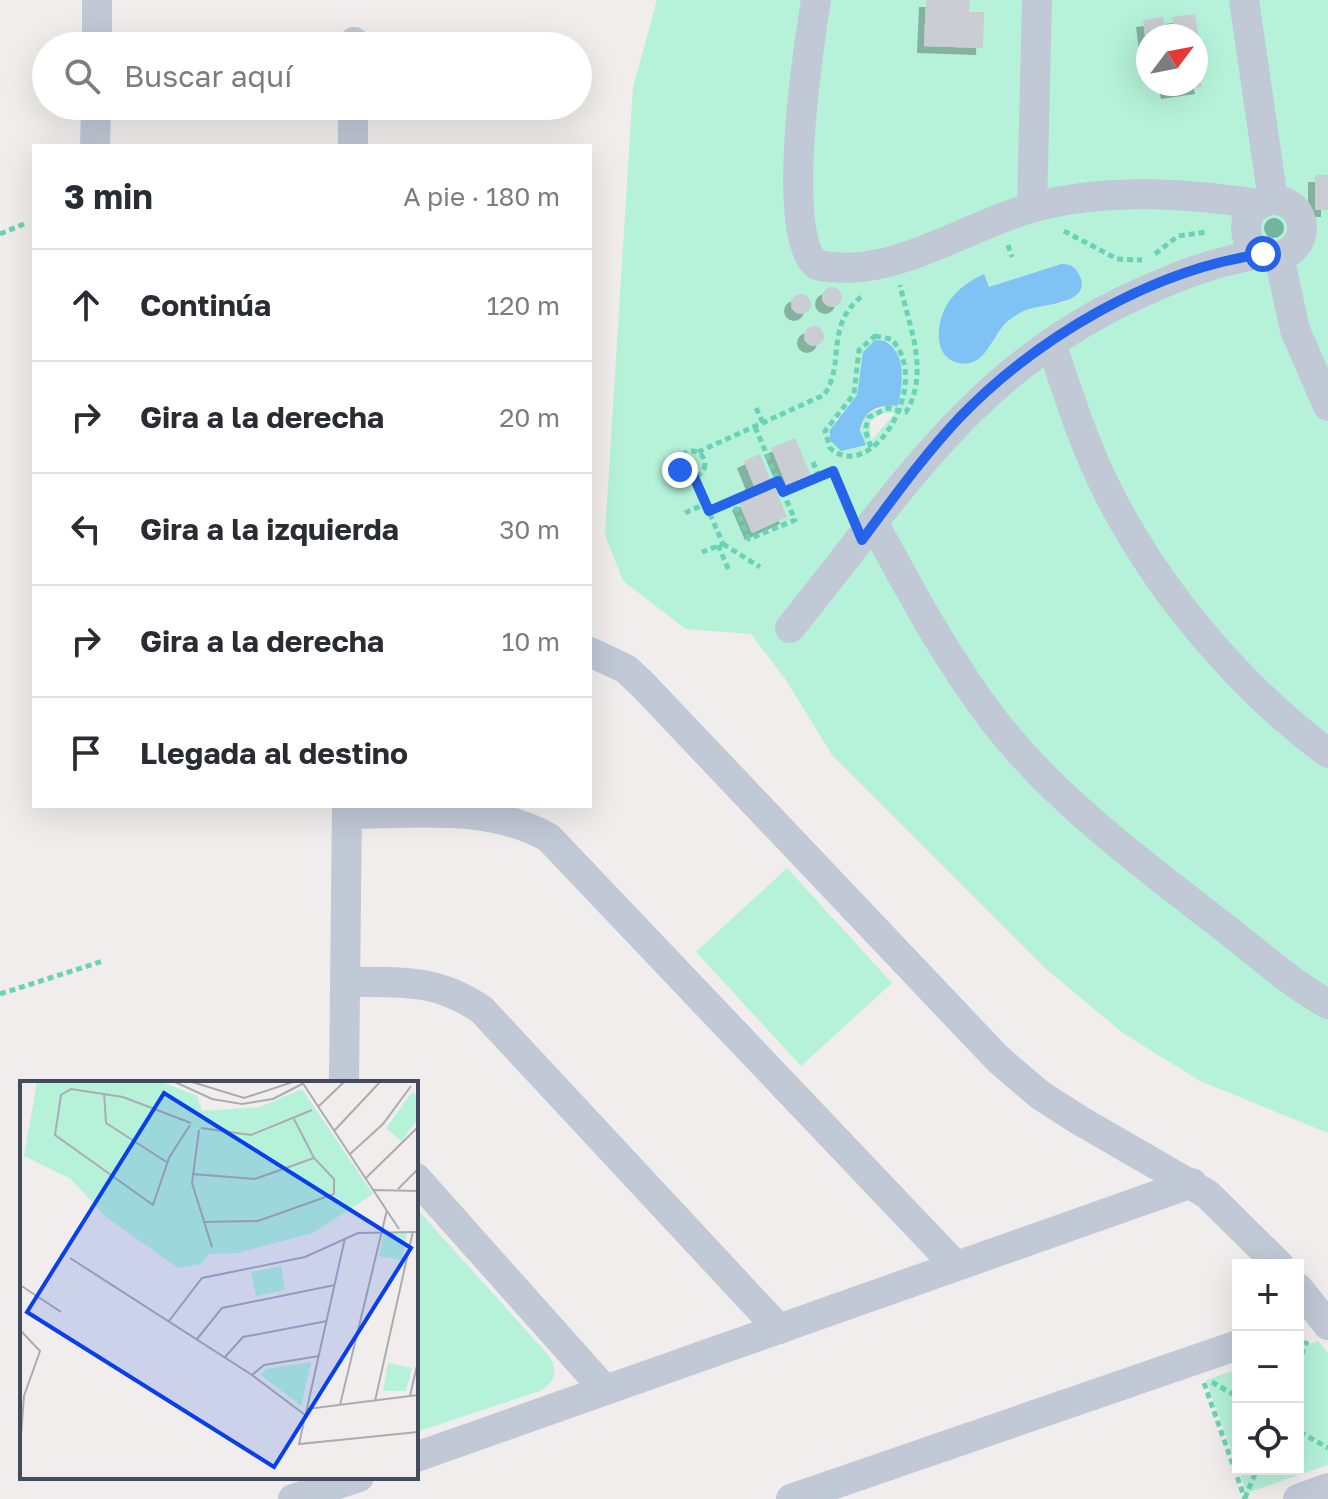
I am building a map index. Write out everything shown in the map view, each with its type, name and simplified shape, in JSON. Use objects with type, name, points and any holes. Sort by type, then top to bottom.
[{"type":"street","points":[[97,0],[97,32]]},
{"type":"street","points":[[790,628],[963,414],[1013,370],[1095,316],[1191,271],[1294,249],[1315,228],[1294,208],[1266,202],[1197,195],[1137,194],[1032,208],[892,259],[827,267],[811,261],[804,246],[799,135],[816,0]]},
{"type":"street","points":[[1032,208],[1037,0]]},
{"type":"street","points":[[1244,0],[1266,202]]},
{"type":"street","points":[[95,144],[96,120]]},
{"type":"street","points":[[353,120],[353,144]]},
{"type":"street","points":[[1266,202],[1247,217],[1245,229],[1254,248],[1271,255],[1295,330],[1328,406]]},
{"type":"street","points":[[1051,343],[1096,467],[1124,523],[1150,562],[1228,662],[1261,696],[1328,753]]},
{"type":"street","points":[[868,532],[992,718],[1028,760],[1127,851],[1328,1004]]},
{"type":"street","points":[[592,653],[626,669],[644,686],[998,1059],[1040,1095],[1079,1120],[1192,1183],[1226,1209],[1273,1259]]},
{"type":"street","points":[[344,1081],[347,810],[483,814],[529,826],[549,838],[956,1266]]},
{"type":"street","points":[[345,982],[425,983],[463,997],[482,1010],[779,1329]]},
{"type":"street","points":[[418,1180],[605,1390]]},
{"type":"street","points":[[418,1456],[1192,1183]]},
{"type":"street","points":[[1304,1297],[1319,1320]]},
{"type":"street","points":[[791,1499],[1232,1347]]},
{"type":"street","points":[[1298,1499],[1328,1488]]},
{"type":"path","points":[[0,234],[24,224]]},
{"type":"path","points":[[1056,230],[1072,233],[1117,259],[1132,261],[1154,255],[1178,236],[1207,232]]},
{"type":"path","points":[[994,248],[1023,239]]},
{"type":"path","points":[[1008,244],[1012,257]]},
{"type":"path","points":[[871,447],[865,430],[869,417],[883,409],[906,412],[914,395],[918,363],[899,280],[888,283]]},
{"type":"path","points":[[698,452],[705,464],[703,471],[694,477],[685,475],[678,463],[686,452],[698,452],[824,395],[833,371],[838,330],[852,305],[867,292]]},
{"type":"path","points":[[875,336],[894,342],[903,358],[905,388],[901,410],[888,431],[871,447],[851,456],[841,455],[830,448],[825,431],[854,394],[859,350],[875,336]]},
{"type":"path","points":[[756,408],[763,423]]},
{"type":"path","points":[[733,501],[749,539],[795,520],[755,427]]},
{"type":"path","points":[[813,462],[819,477]]},
{"type":"path","points":[[783,492],[833,471],[868,532]]},
{"type":"path","points":[[694,477],[729,571]]},
{"type":"path","points":[[709,511],[778,481]]},
{"type":"path","points":[[685,513],[705,504]]},
{"type":"path","points":[[702,552],[721,544]]},
{"type":"path","points":[[721,544],[760,567]]},
{"type":"path","points":[[0,994],[103,961]]},
{"type":"path","points":[[1232,1393],[1201,1375],[1245,1499]]},
{"type":"path","points":[[1304,1436],[1328,1448]]},
{"type":"path","points":[[1245,1499],[1255,1475]]},
{"type":"green space","points":[[657,0],[1328,0],[1328,1133],[1200,1081],[1123,1033],[1045,968],[832,755],[786,680],[751,634],[686,629],[623,581],[605,535],[633,87]],"holes":[[[984,274],[989,287],[1080,285],[1071,299],[1033,307],[1012,318],[986,351],[939,330],[949,304],[961,290]],[[885,340],[892,346],[899,362],[898,406],[881,408],[867,415],[861,428],[866,445],[831,425],[857,395],[862,359]],[[882,413],[895,413],[871,441],[870,422]]]},
{"type":"green space","points":[[787,868],[892,983],[801,1066],[696,952]]},
{"type":"green space","points":[[418,1210],[549,1356],[555,1371],[549,1384],[540,1391],[418,1431]]},
{"type":"green space","points":[[1318,1341],[1328,1353],[1328,1465],[1304,1473],[1304,1346]]},
{"type":"green space","points":[[1232,1371],[1232,1452],[1206,1380]]},
{"type":"green space","points":[[1240,1475],[1299,1475],[1247,1493]]},
{"type":"water","points":[[1061,264],[1074,267],[1082,282],[1081,290],[1075,296],[1015,316],[1002,327],[976,361],[959,363],[944,353],[939,336],[942,316],[950,300],[966,285],[984,274],[989,287]]},
{"type":"water","points":[[875,340],[885,341],[900,361],[902,379],[898,406],[884,406],[869,413],[860,430],[866,445],[841,451],[830,440],[830,430],[857,395],[863,352]]},
{"type":"building","points":[[926,0],[970,0],[969,12],[984,12],[983,48],[924,46]]},
{"type":"building","points":[[1195,14],[1197,24],[1174,24],[1172,17]]},
{"type":"building","points":[[1163,17],[1164,24],[1144,24],[1143,20]]},
{"type":"building","points":[[1315,175],[1328,175],[1328,210],[1315,210]]},
{"type":"building","points":[[832,287],[839,290],[842,297],[839,304],[832,307],[825,304],[822,297],[825,290]]},
{"type":"building","points":[[801,294],[808,297],[811,304],[808,311],[801,314],[794,311],[791,304],[794,297]]},
{"type":"building","points":[[814,326],[821,329],[824,336],[821,343],[814,346],[807,343],[804,336],[807,329]]},
{"type":"building","points":[[795,438],[811,476],[787,486],[771,448]]},
{"type":"building","points":[[760,454],[770,479],[754,486],[744,461]]},
{"type":"building","points":[[775,488],[787,517],[752,533],[739,503]]},
{"type":"route","points":[[680,470],[694,477],[709,511],[778,481],[783,492],[833,471],[862,540],[905,482],[963,414],[1013,370],[1095,316],[1129,299],[1191,271],[1263,254]]}]
